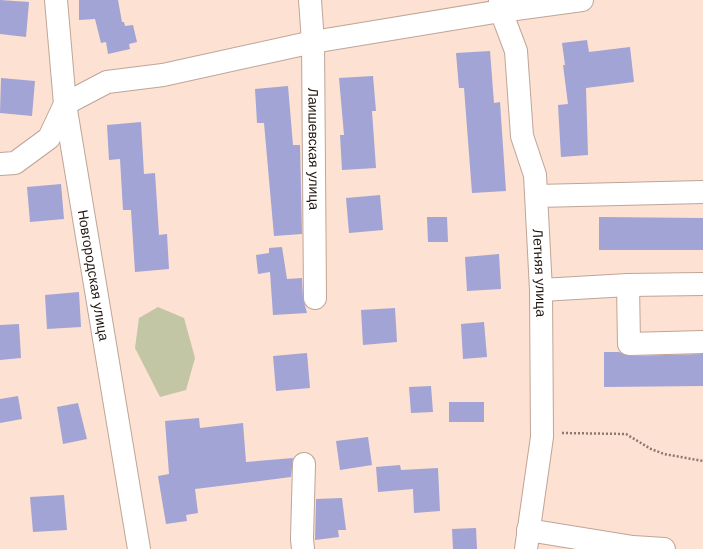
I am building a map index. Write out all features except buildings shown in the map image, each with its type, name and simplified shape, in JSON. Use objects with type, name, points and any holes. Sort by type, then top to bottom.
[{"type":"street","name":"Новгородская улица","points":[[56,0],[65,104],[139,549]]},
{"type":"street","name":"Лаишевская улица","points":[[310,0],[313,42],[315,298]]},
{"type":"street","points":[[0,164],[15,163],[49,138],[65,104],[107,82],[163,75],[313,42],[501,5],[582,0]]},
{"type":"street","name":"Летняя улица","points":[[501,5],[516,51],[522,136],[536,175],[541,290],[542,433],[527,540]]},
{"type":"street","points":[[537,196],[703,192]]},
{"type":"street","points":[[541,290],[628,285],[703,284]]},
{"type":"street","points":[[628,285],[629,344],[703,342]]},
{"type":"street","points":[[303,549],[304,464]]},
{"type":"street","points":[[527,540],[664,549]]},
{"type":"path","points":[[542,433],[626,434],[651,449],[664,454],[703,461]]},
{"type":"green space","points":[[158,307],[184,318],[195,358],[186,390],[160,397],[135,348],[139,318]]}]
